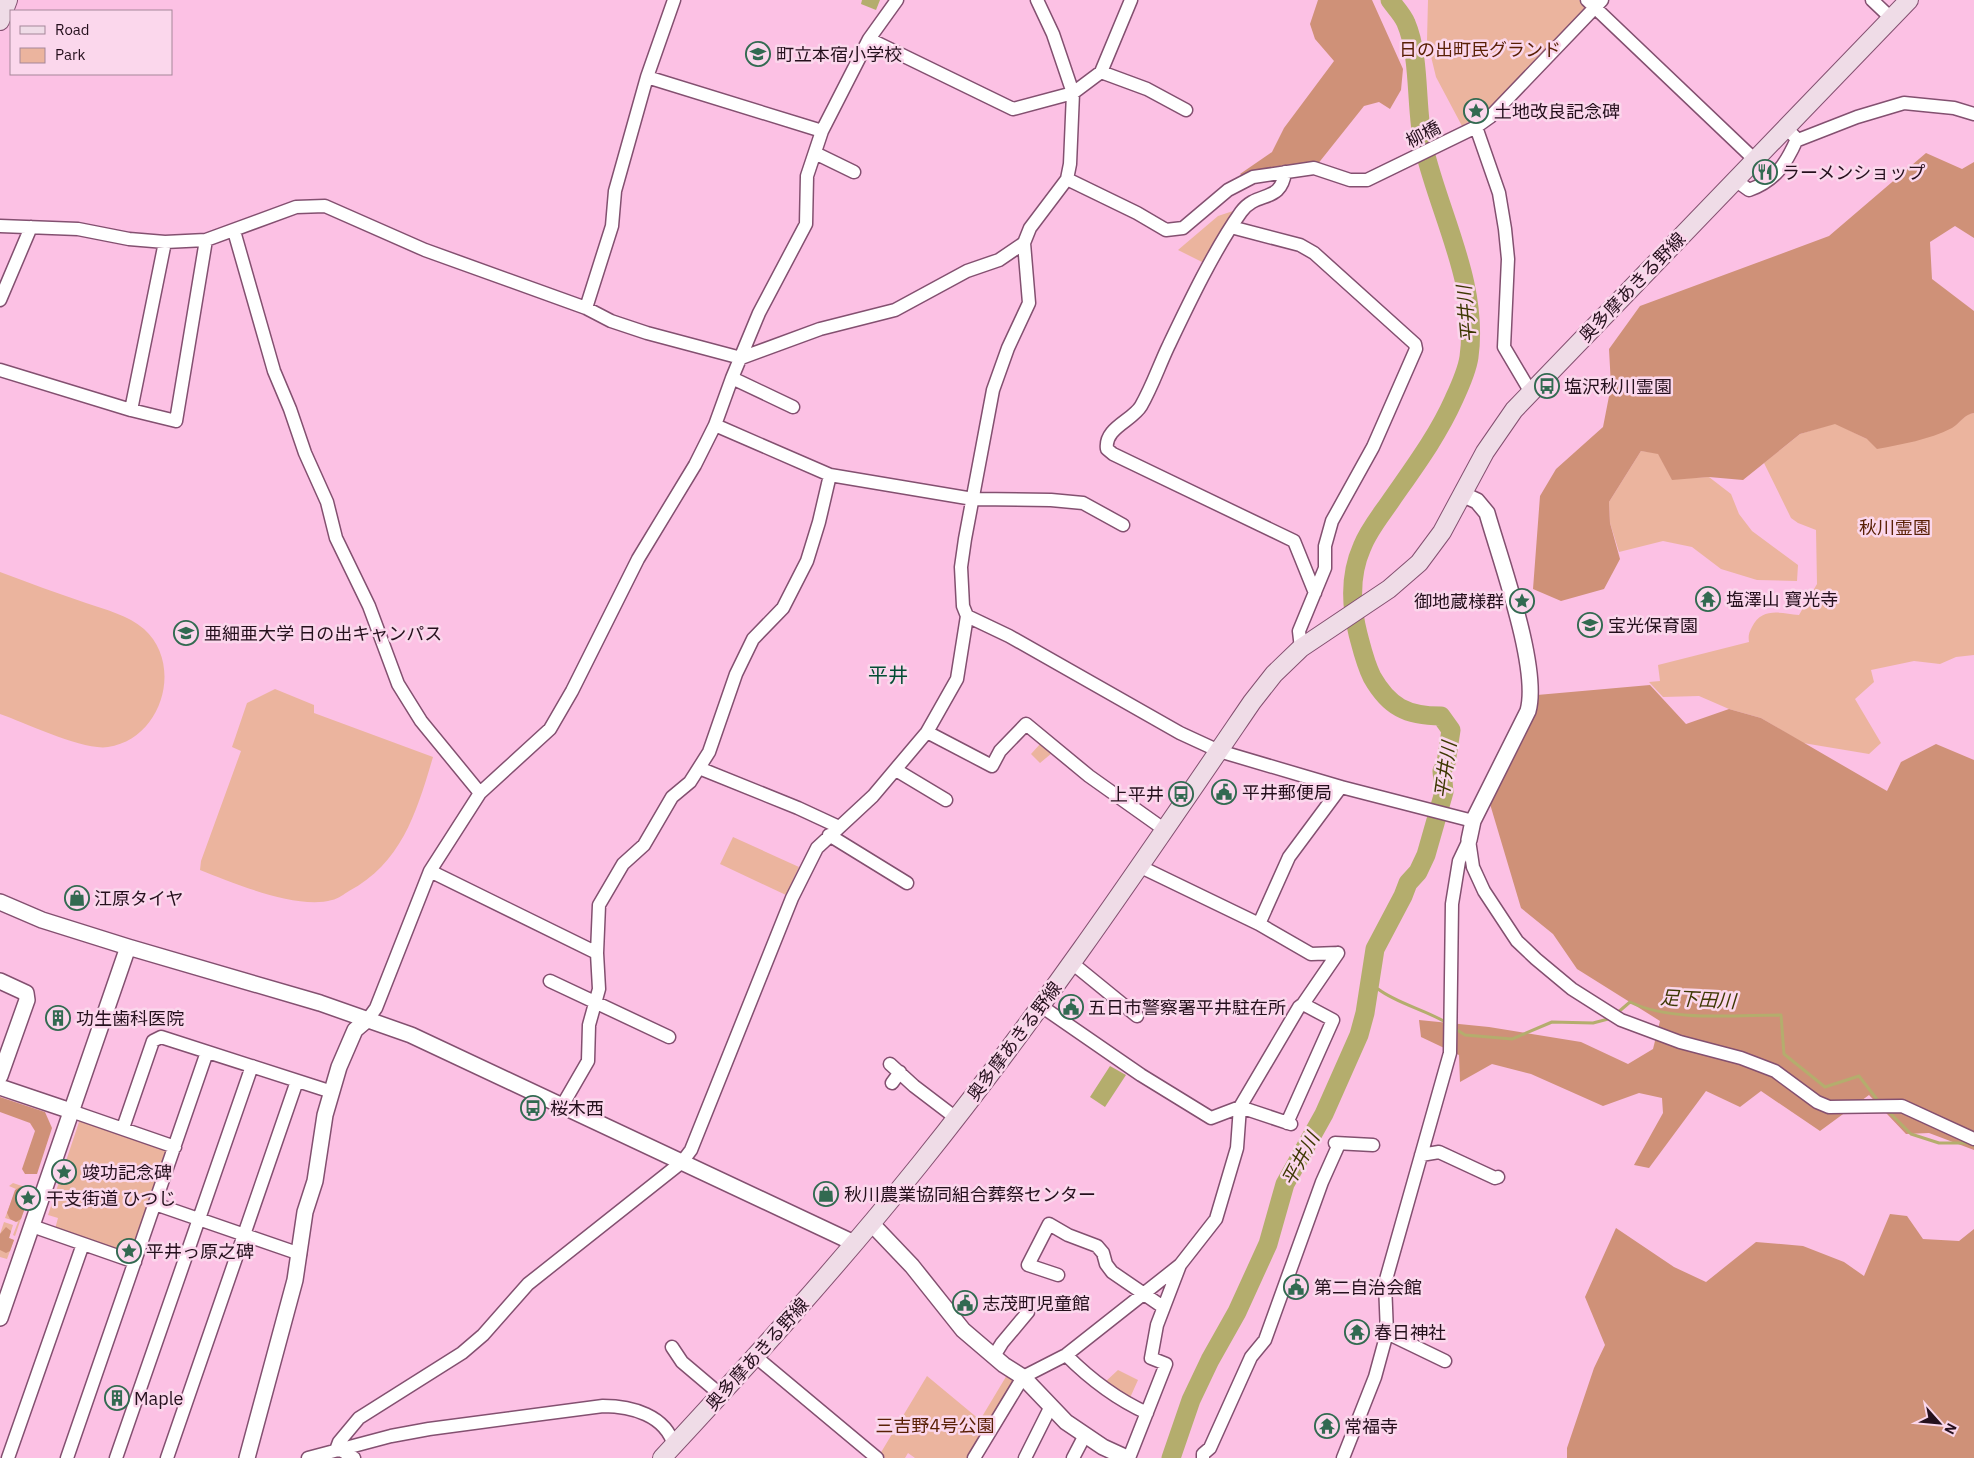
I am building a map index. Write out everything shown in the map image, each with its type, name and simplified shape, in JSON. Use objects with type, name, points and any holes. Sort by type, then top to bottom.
[{"type":"main road","points":[[0,21],[8,0]]},
{"type":"main road","name":"奥多摩あきる野線","points":[[671,1454],[871,1223],[956,1118],[1041,1006],[1141,867],[1261,690],[1289,658],[1301,648],[1382,593],[1419,563],[1442,532],[1497,432],[1530,391],[1755,160],[1792,134],[1909,0]]},
{"type":"street","points":[[586,308],[612,226],[614,191],[647,77],[674,0]]},
{"type":"street","points":[[247,1458],[293,1289],[300,1254],[305,1212],[315,1181],[324,1115],[339,1067],[355,1030],[368,1019],[376,1008],[430,871],[480,794],[550,729],[572,691],[638,559],[695,465],[715,425],[732,378],[760,313],[806,224],[807,176],[822,131],[869,39],[897,0]]},
{"type":"street","points":[[337,1449],[339,1442],[359,1418],[462,1353],[483,1335],[528,1284],[682,1162],[692,1150],[792,898],[816,848],[873,796],[896,770],[927,732],[957,679],[967,616],[963,606],[962,567],[993,390],[1008,348],[1029,303],[1030,292],[1024,243],[1030,228],[1067,179],[1070,164],[1073,93],[1053,34],[1037,0]]},
{"type":"street","points":[[869,39],[1013,109],[1073,93],[1101,72],[1131,0]]},
{"type":"street","points":[[1872,0],[1892,19]]},
{"type":"street","points":[[1595,2],[1755,160]]},
{"type":"street","name":"柳橋","points":[[1067,179],[1137,213],[1161,229],[1173,230],[1183,228],[1228,190],[1253,177],[1314,168],[1358,181],[1367,180],[1396,168],[1490,117],[1595,2]]},
{"type":"street","points":[[1101,72],[1147,89],[1186,110]]},
{"type":"street","points":[[647,77],[822,131]]},
{"type":"street","points":[[1735,180],[1749,190],[1763,185],[1777,174],[1789,159],[1792,134],[1904,104],[1954,108],[1974,114]]},
{"type":"street","points":[[1471,129],[1499,193],[1505,229],[1508,259],[1504,347],[1530,391]]},
{"type":"street","points":[[814,152],[854,172]]},
{"type":"street","points":[[1285,172],[1280,189],[1275,194],[1252,200],[1231,228],[1174,334],[1140,407],[1110,435],[1107,439],[1107,448],[1113,454],[1294,542],[1314,593]]},
{"type":"street","points":[[0,226],[78,229],[130,239],[165,242],[206,240],[296,207],[325,206],[425,250],[586,308],[611,321],[647,333],[741,358],[820,329],[895,310],[967,271],[999,260],[1024,243]]},
{"type":"street","points":[[0,300],[31,228]]},
{"type":"street","points":[[1231,228],[1300,245],[1314,252],[1415,344],[1416,349],[1373,447],[1332,521],[1325,546],[1325,568],[1299,631],[1301,648]]},
{"type":"street","points":[[234,230],[274,371],[290,409],[304,453],[327,502],[336,538],[369,606],[398,684],[421,720],[473,782],[480,794]]},
{"type":"street","points":[[0,370],[131,410],[176,421],[206,240]]},
{"type":"street","points":[[131,410],[165,242]]},
{"type":"street","points":[[732,378],[793,407]]},
{"type":"street","points":[[715,425],[830,475],[973,499],[1050,500],[1083,503],[1122,525]]},
{"type":"street","points":[[562,1106],[588,1061],[589,1025],[599,989],[597,910],[610,883],[623,864],[644,845],[672,797],[690,782],[709,752],[736,674],[754,639],[783,608],[807,561],[819,522],[830,475]]},
{"type":"street","points":[[1462,494],[1477,501],[1487,513],[1512,599],[1531,684],[1531,699],[1528,711],[1466,819],[1470,854],[1477,876],[1504,924],[1536,959],[1572,989],[1621,1020],[1680,1042],[1741,1058],[1775,1071],[1817,1102],[1829,1107],[1902,1106],[1974,1139]]},
{"type":"street","points":[[967,616],[1009,636],[1180,733],[1219,751],[1409,806],[1466,819]]},
{"type":"street","points":[[927,732],[992,766],[1000,751],[1026,724],[1089,776],[1166,830]]},
{"type":"street","points":[[699,768],[798,808],[907,883]]},
{"type":"street","points":[[896,770],[946,800]]},
{"type":"street","points":[[1259,924],[1289,857],[1341,787]]},
{"type":"street","points":[[1342,1458],[1375,1377],[1388,1333],[1385,1283],[1450,1053],[1452,904],[1459,861],[1469,840]]},
{"type":"street","points":[[974,1458],[1013,1390],[1023,1377],[1066,1355],[1180,1265],[1216,1219],[1237,1148],[1240,1107],[1280,1036],[1338,953],[1311,954],[1259,924],[1141,867]]},
{"type":"street","points":[[430,871],[597,953]]},
{"type":"street","points":[[0,902],[42,920],[368,1019],[410,1035],[854,1243]]},
{"type":"street","points":[[0,1318],[128,947]]},
{"type":"street","points":[[1072,963],[1137,1016]]},
{"type":"street","points":[[550,981],[669,1037]]},
{"type":"street","points":[[0,982],[20,989],[26,994],[27,1000],[0,1076]]},
{"type":"street","points":[[1041,1006],[1141,1075],[1211,1118],[1240,1107],[1289,1124],[1333,1020],[1303,1004]]},
{"type":"street","points":[[123,1128],[153,1041],[161,1037],[332,1092]]},
{"type":"street","points":[[67,1458],[207,1052]]},
{"type":"street","points":[[116,1458],[252,1066]]},
{"type":"street","points":[[892,1083],[895,1068],[914,1086],[956,1118]]},
{"type":"street","points":[[167,1458],[297,1081]]},
{"type":"street","points":[[0,1087],[174,1146]]},
{"type":"street","points":[[1203,1458],[1203,1454],[1210,1448],[1251,1357],[1265,1340],[1337,1144],[1373,1145]]},
{"type":"street","points":[[1422,1155],[1438,1152],[1495,1178],[1498,1177]]},
{"type":"street","points":[[155,1204],[300,1254]]},
{"type":"street","points":[[871,1223],[912,1266],[963,1330],[1023,1377],[1066,1422],[1125,1458],[1147,1413],[1166,1364],[1151,1358],[1157,1324],[1180,1265]]},
{"type":"street","points":[[1058,1275],[1028,1265],[1049,1224],[1068,1235],[1097,1246],[1103,1253],[1106,1264],[1112,1272],[1163,1307]]},
{"type":"street","points":[[32,1226],[135,1262]]},
{"type":"street","points":[[8,1458],[83,1244]]},
{"type":"street","points":[[994,1356],[1002,1343],[1028,1312]]},
{"type":"street","points":[[1388,1333],[1446,1361]]},
{"type":"street","points":[[672,1347],[682,1362],[721,1395]]},
{"type":"street","points":[[1066,1355],[1086,1376],[1123,1402],[1147,1413]]},
{"type":"street","points":[[756,1357],[878,1458]]},
{"type":"street","points":[[308,1458],[337,1449],[429,1429],[602,1406],[625,1407],[643,1413],[668,1430],[671,1454]]},
{"type":"street","points":[[1025,1458],[1051,1406]]},
{"type":"street","points":[[1073,1458],[1085,1435]]},
{"type":"street","points":[[337,1449],[354,1458]]},
{"type":"green space","name":"日の出町民グランド","points":[[1428,0],[1579,0],[1586,7],[1491,108],[1462,126],[1436,77],[1427,40]]},
{"type":"green space","points":[[1233,211],[1206,264],[1178,250],[1218,216]]},
{"type":"green space","name":"秋川霊園","points":[[1974,413],[1974,655],[1956,657],[1940,664],[1914,661],[1871,670],[1874,682],[1855,699],[1881,743],[1869,754],[1803,743],[1761,718],[1729,709],[1699,696],[1663,697],[1649,682],[1660,681],[1658,665],[1749,642],[1749,634],[1752,627],[1761,616],[1772,613],[1799,615],[1817,584],[1816,530],[1791,518],[1764,463],[1800,434],[1835,423],[1867,439],[1954,426],[1968,414]]},
{"type":"green space","points":[[1641,451],[1658,453],[1672,479],[1709,477],[1731,494],[1739,514],[1752,531],[1798,565],[1797,581],[1757,580],[1721,569],[1692,547],[1663,541],[1619,552],[1610,523],[1609,502]]},
{"type":"green space","points":[[0,572],[117,613],[144,629],[156,644],[163,662],[164,680],[161,699],[154,716],[142,730],[127,741],[108,747],[97,747],[70,741],[0,714]]},
{"type":"green space","points":[[275,689],[314,705],[314,713],[433,757],[421,797],[405,834],[395,851],[367,879],[334,899],[318,902],[301,901],[265,894],[200,870],[201,861],[241,751],[232,747],[247,703]]},
{"type":"green space","points":[[1041,743],[1052,753],[1040,763],[1031,754]]},
{"type":"green space","points":[[733,837],[799,867],[786,895],[720,864]]},
{"type":"green space","points":[[84,1119],[165,1148],[168,1152],[133,1253],[128,1255],[55,1229],[58,1218],[48,1215],[79,1122]]},
{"type":"green space","points":[[13,1183],[31,1189],[15,1236],[13,1235],[18,1222],[5,1218],[16,1189],[9,1186]]},
{"type":"green space","points":[[4,1222],[13,1225],[9,1238],[14,1240],[7,1259],[0,1257],[0,1234]]},
{"type":"green space","points":[[1118,1370],[1138,1380],[1129,1400],[1104,1383]]},
{"type":"green space","name":"三吉野4号公園","points":[[1007,1375],[1015,1380],[970,1458],[915,1458],[908,1453],[905,1458],[885,1458],[880,1454],[927,1376],[980,1420]]},
{"type":"shaded area","points":[[862,0],[880,0],[876,10],[861,4]]},
{"type":"shaded area","points":[[1318,0],[1372,0],[1403,69],[1401,90],[1390,109],[1379,102],[1364,106],[1317,165],[1252,185],[1240,174],[1272,152],[1284,128],[1334,61],[1315,39],[1310,24]]},
{"type":"shaded area","points":[[1926,153],[1962,169],[1974,162],[1974,238],[1955,226],[1930,242],[1932,279],[1974,311],[1974,413],[1965,417],[1952,428],[1934,436],[1877,449],[1867,439],[1835,424],[1800,434],[1743,480],[1709,477],[1672,480],[1658,454],[1641,451],[1609,502],[1610,523],[1620,559],[1604,589],[1561,601],[1533,589],[1540,496],[1556,469],[1603,427],[1611,386],[1609,349],[1640,306],[1829,236]]},
{"type":"shaded area","points":[[1650,685],[1686,724],[1729,709],[1761,718],[1887,791],[1901,762],[1936,744],[1974,760],[1974,1150],[1929,1133],[1906,1134],[1869,1095],[1820,1131],[1761,1091],[1740,1107],[1706,1091],[1649,1168],[1634,1165],[1663,1113],[1662,1098],[1639,1093],[1603,1106],[1531,1074],[1492,1064],[1460,1082],[1459,1055],[1421,1037],[1419,1020],[1489,1027],[1581,1042],[1628,1064],[1653,1049],[1660,1021],[1577,969],[1553,934],[1521,908],[1490,804],[1537,710],[1537,695]]},
{"type":"shaded area","points":[[1110,1066],[1126,1075],[1105,1107],[1090,1097]]},
{"type":"shaded area","points":[[0,1097],[45,1112],[52,1128],[37,1174],[25,1174],[22,1169],[35,1131],[30,1123],[0,1112]]},
{"type":"shaded area","points":[[22,1186],[28,1188],[30,1194],[21,1219],[16,1222],[10,1219],[7,1213],[15,1190]]},
{"type":"shaded area","points":[[1890,1214],[1907,1216],[1923,1239],[1959,1241],[1974,1229],[1974,1458],[1567,1458],[1567,1448],[1594,1368],[1605,1345],[1585,1297],[1616,1228],[1674,1267],[1706,1282],[1756,1242],[1803,1246],[1844,1262],[1864,1276]]},
{"type":"shaded area","points":[[6,1227],[11,1231],[9,1238],[14,1240],[10,1251],[6,1253],[0,1250],[0,1234]]},
{"type":"waterway","name":"平井川","points":[[1171,1458],[1191,1400],[1210,1360],[1237,1312],[1268,1244],[1285,1184],[1324,1114],[1359,1035],[1365,1013],[1375,949],[1408,883],[1418,872],[1426,855],[1444,792],[1442,771],[1446,763],[1451,730],[1441,716],[1418,714],[1400,708],[1392,703],[1378,687],[1364,656],[1353,601],[1355,568],[1365,540],[1426,450],[1448,412],[1467,368],[1471,330],[1463,277],[1424,148],[1411,37],[1405,20],[1390,0]]},
{"type":"waterway","name":"足下田川","points":[[1367,992],[1378,989],[1394,999],[1447,1023]]},
{"type":"waterway","name":"足下田川","points":[[1616,1014],[1630,1002],[1646,1008],[1684,1015],[1781,1015],[1784,1054],[1825,1087],[1859,1076],[1879,1102]]},
{"type":"waterway","name":"足下田川","points":[[1454,1028],[1465,1035],[1512,1039],[1552,1022],[1593,1023],[1612,1018]]},
{"type":"waterway","name":"足下田川","points":[[1887,1110],[1911,1134],[1939,1143],[1972,1143],[1974,1146]]},
{"type":"place","name":"町立本宿小学校","points":[[758,54]]},
{"type":"place","name":"土地改良記念碑","points":[[1476,111]]},
{"type":"place","name":"ラーメンショップ","points":[[1765,172]]},
{"type":"place","name":"塩沢秋川霊園","points":[[1547,386]]},
{"type":"place","name":"塩澤山 寶光寺","points":[[1708,599]]},
{"type":"place","name":"御地蔵様群","points":[[1522,601]]},
{"type":"place","name":"宝光保育園","points":[[1590,625]]},
{"type":"place","name":"亜細亜大学 日の出キャンパス","points":[[186,633]]},
{"type":"place","name":"平井郵便局","points":[[1224,792]]},
{"type":"place","name":"上平井","points":[[1181,794]]},
{"type":"place","name":"江原タイヤ","points":[[77,898]]},
{"type":"place","name":"五日市警察署平井駐在所","points":[[1071,1007]]},
{"type":"place","name":"功生歯科医院","points":[[58,1018]]},
{"type":"place","name":"桜木西","points":[[533,1108]]},
{"type":"place","name":"竣功記念碑","points":[[64,1172]]},
{"type":"place","name":"秋川農業協同組合葬祭センター","points":[[826,1194]]},
{"type":"place","name":"干支街道 ひつじ","points":[[28,1198]]},
{"type":"place","name":"平井っ原之碑","points":[[129,1251]]},
{"type":"place","name":"第二自治会館","points":[[1296,1287]]},
{"type":"place","name":"志茂町児童館","points":[[965,1303]]},
{"type":"place","name":"春日神社","points":[[1357,1332]]},
{"type":"place","name":"Maple","points":[[117,1398]]},
{"type":"place","name":"常福寺","points":[[1327,1426]]},
{"type":"district","name":"平井","points":[[888,674]]}]
